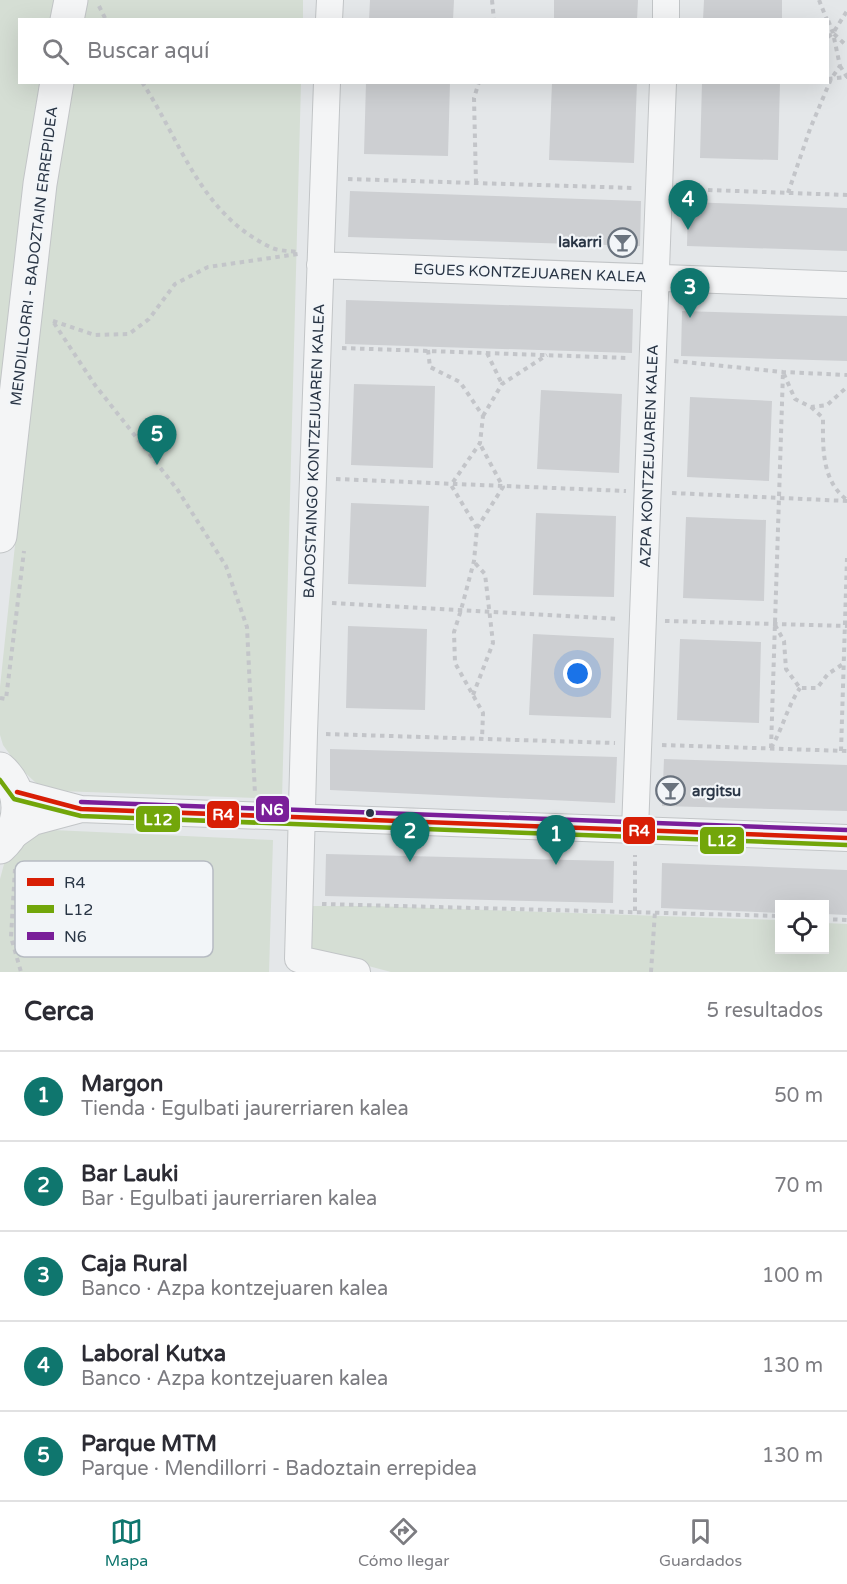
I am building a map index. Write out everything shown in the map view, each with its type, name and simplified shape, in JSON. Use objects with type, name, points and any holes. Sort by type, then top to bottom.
[{"type":"street","points":[[67,18],[71,0]]},
{"type":"street","points":[[329,18],[330,0]]},
{"type":"street","points":[[666,0],[666,18]]},
{"type":"street","name":"MENDILLORRI - BADOZTAIN ERREPIDEA","points":[[0,536],[40,184],[57,84]]},
{"type":"street","name":"BADOSTAINGO KONTZEJUAREN KALEA","points":[[327,84],[298,959],[357,972]]},
{"type":"street","name":"AZPA KONTZEJUAREN KALEA","points":[[634,830],[663,84]]},
{"type":"street","name":"EGUES KONTZEJUAREN KALEA","points":[[320,265],[847,285]]},
{"type":"street","points":[[8,780],[81,809]]},
{"type":"street","points":[[5,850],[19,809],[8,780]]},
{"type":"street","points":[[5,850],[33,822],[81,809],[847,838]]},
{"type":"path","points":[[96,0],[105,18]]},
{"type":"path","points":[[492,0],[494,18]]},
{"type":"path","points":[[819,0],[826,18]]},
{"type":"path","points":[[829,37],[847,11]]},
{"type":"path","points":[[829,24],[840,66],[847,77],[829,79]]},
{"type":"path","points":[[833,33],[847,46]]},
{"type":"path","points":[[829,79],[840,66]]},
{"type":"path","points":[[143,84],[194,177],[214,204],[238,226],[273,249],[304,253],[208,267],[175,284],[149,319],[129,334],[95,335],[51,320],[95,385],[177,489],[226,566],[247,627],[255,799]]},
{"type":"path","points":[[476,183],[474,98],[478,84]]},
{"type":"path","points":[[788,193],[802,148],[827,84]]},
{"type":"path","points":[[323,178],[847,195]]},
{"type":"path","points":[[336,348],[653,358],[783,372],[847,375]]},
{"type":"path","points":[[428,350],[430,367],[460,382],[483,416]]},
{"type":"path","points":[[487,353],[502,384]]},
{"type":"path","points":[[451,485],[480,443],[483,416],[502,384],[547,355]]},
{"type":"path","points":[[783,372],[795,399],[811,407],[823,418],[823,448],[828,478],[847,500]]},
{"type":"path","points":[[771,748],[783,372]]},
{"type":"path","points":[[811,407],[827,405],[847,387]]},
{"type":"path","points":[[480,443],[503,487]]},
{"type":"path","points":[[330,479],[847,500]]},
{"type":"path","points":[[451,485],[477,528]]},
{"type":"path","points":[[482,739],[483,713],[455,663],[454,632],[474,561],[477,528],[503,487]]},
{"type":"path","points":[[841,751],[847,558]]},
{"type":"path","points":[[473,695],[493,643],[485,574],[474,561]]},
{"type":"path","points":[[328,603],[643,621],[846,626]]},
{"type":"path","points":[[774,624],[784,641],[786,669],[800,688]]},
{"type":"path","points":[[800,688],[817,688],[828,674],[843,664]]},
{"type":"path","points":[[771,748],[780,732],[791,702],[800,688]]},
{"type":"path","points":[[304,733],[847,751]]},
{"type":"path","points":[[634,830],[634,911]]},
{"type":"path","points":[[5,850],[15,868]]},
{"type":"path","points":[[15,883],[11,937],[15,951]]},
{"type":"path","points":[[300,904],[775,916]]},
{"type":"path","points":[[651,972],[655,912]]},
{"type":"path","points":[[829,919],[847,920]]},
{"type":"path","points":[[17,957],[21,972]]},
{"type":"shaded area","points":[[0,0],[57,0],[54,18],[18,18],[18,84],[45,84],[0,424]]},
{"type":"shaded area","points":[[84,0],[303,0],[303,18],[81,18]]},
{"type":"shaded area","points":[[71,84],[301,84],[282,799],[59,791],[36,783],[19,767],[3,745],[0,735],[0,687],[47,242]]},
{"type":"shaded area","points":[[31,829],[273,840],[269,972],[0,972],[0,879],[7,853]]},
{"type":"shaded area","points":[[310,906],[372,906],[775,920],[775,954],[829,954],[829,923],[847,924],[847,972],[391,972],[312,951],[308,940]]},
{"type":"building","points":[[370,0],[454,0],[453,18],[369,18]]},
{"type":"building","points":[[554,0],[638,0],[637,18],[554,18]]},
{"type":"building","points":[[704,0],[782,0],[782,18],[703,18]]},
{"type":"building","points":[[366,84],[450,84],[448,156],[364,154]]},
{"type":"building","points":[[552,84],[637,84],[634,163],[549,160]]},
{"type":"building","points":[[702,84],[780,84],[778,160],[700,158]]},
{"type":"building","points":[[350,191],[641,201],[640,246],[348,237]]},
{"type":"building","points":[[688,202],[847,208],[847,251],[687,246]]},
{"type":"building","points":[[346,300],[633,309],[632,353],[345,344]]},
{"type":"building","points":[[682,311],[847,316],[847,361],[681,356]]},
{"type":"building","points":[[354,384],[435,386],[433,468],[351,465]]},
{"type":"building","points":[[541,390],[622,394],[619,473],[537,469]]},
{"type":"building","points":[[690,397],[772,401],[769,481],[687,477]]},
{"type":"building","points":[[351,503],[429,506],[426,587],[348,584]]},
{"type":"building","points":[[536,513],[616,516],[614,597],[533,595]]},
{"type":"building","points":[[686,517],[766,520],[764,601],[683,598]]},
{"type":"building","points":[[348,626],[427,629],[425,710],[346,708]]},
{"type":"building","points":[[533,634],[614,638],[611,718],[529,715]]},
{"type":"building","points":[[680,639],[761,642],[759,723],[677,720]]},
{"type":"building","points":[[330,749],[617,757],[615,803],[330,790]]},
{"type":"building","points":[[664,759],[847,765],[847,811],[662,806]]},
{"type":"building","points":[[326,854],[614,861],[613,903],[325,896]]},
{"type":"building","points":[[662,863],[847,870],[847,915],[829,914],[829,900],[775,900],[775,913],[661,908]]},
{"type":"transit line","name":"L12","points":[[0,780],[14,799],[81,816],[847,845]]},
{"type":"transit line","name":"R4","points":[[17,792],[81,809],[847,838]]},
{"type":"transit line","name":"N6","points":[[81,802],[847,830]]},
{"type":"place","name":"Laboral Kutxa","points":[[688,230]]},
{"type":"place","name":"lakarri","points":[[623,242]]},
{"type":"place","name":"Caja Rural","points":[[690,318]]},
{"type":"place","name":"Parque MTM","points":[[157,465]]},
{"type":"place","name":"argitsu","points":[[671,791]]},
{"type":"place","name":"Bar Lauki","points":[[410,862]]},
{"type":"place","name":"Margon","points":[[556,865]]}]
